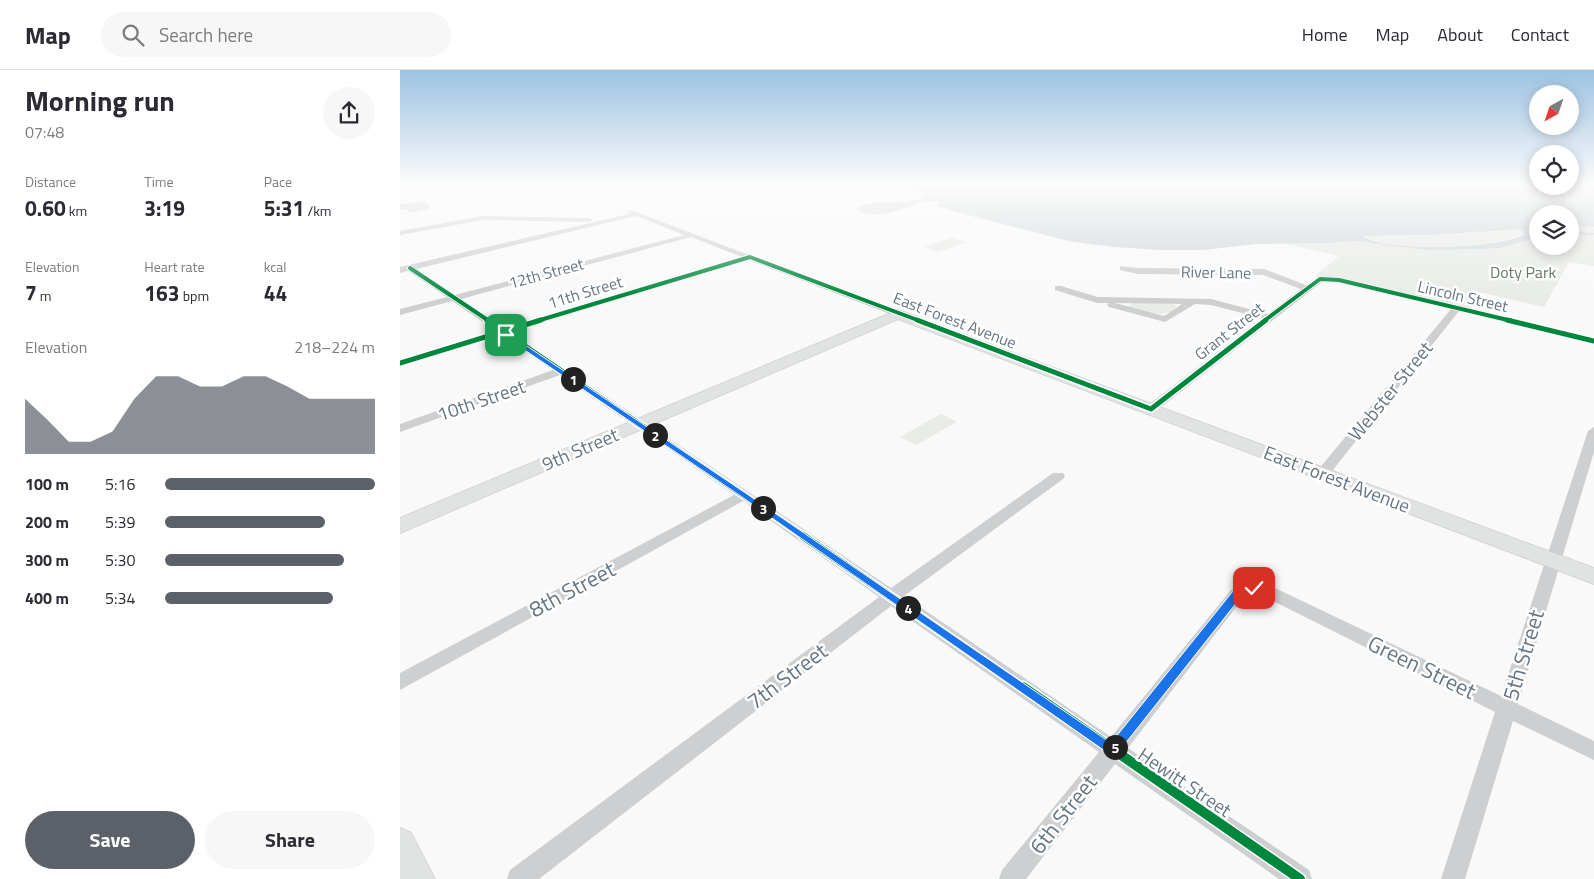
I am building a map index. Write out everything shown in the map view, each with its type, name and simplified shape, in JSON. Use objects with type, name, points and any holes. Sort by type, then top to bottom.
[{"type":"street","points":[[400,233],[457,223]]},
{"type":"street","points":[[405,269],[603,223]]},
{"type":"street","name":"East Forest Avenue","points":[[660,223],[1594,576]]},
{"type":"street","name":"12th Street","points":[[400,312],[691,234]]},
{"type":"street","name":"11th Street","points":[[400,363],[750,257]]},
{"type":"street","name":"River Lane","points":[[1123,268],[1138,271],[1264,272],[1306,288]]},
{"type":"street","name":"Hewitt Street","points":[[405,269],[453,298],[639,424],[1300,879]]},
{"type":"street","name":"Grant Street","points":[[1151,409],[1306,288],[1320,279],[1326,279]]},
{"type":"street","name":"Lincoln Street","points":[[1326,279],[1594,341]]},
{"type":"street","points":[[1058,288],[1165,319],[1194,302]]},
{"type":"street","points":[[1097,300],[1224,304],[1270,317]]},
{"type":"street","name":"Webster Street","points":[[1323,474],[1456,308]]},
{"type":"street","name":"9th Street","points":[[400,526],[898,314]]},
{"type":"street","name":"10th Street","points":[[400,428],[561,371]]},
{"type":"street","name":"5th Street","points":[[1453,879],[1594,431]]},
{"type":"street","name":"7th Street","points":[[519,879],[891,597],[1058,476]]},
{"type":"street","name":"8th Street","points":[[400,682],[744,496]]},
{"type":"street","name":"Green Street","points":[[1249,588],[1269,592],[1594,751]]},
{"type":"street","name":"6th Street","points":[[1011,879],[1237,594],[1249,588]]},
{"type":"street","points":[[400,844],[418,879]]},
{"type":"green space","name":"Doty Park","points":[[1579,226],[1594,227],[1594,266],[1569,262],[1544,307],[1483,293],[1470,309],[1329,277],[1316,277],[1318,273],[1339,256],[1285,244],[1359,241],[1426,250],[1499,248],[1529,231],[1529,255],[1579,255]]},
{"type":"green space","name":"Doty Park","points":[[1520,229],[1525,233],[1511,238],[1442,247],[1394,245],[1375,242],[1362,236],[1434,235]]},
{"type":"green space","points":[[952,238],[966,242],[938,252],[924,247]]},
{"type":"green space","points":[[1132,303],[1173,304],[1177,306],[1172,311],[1154,314],[1128,307]]},
{"type":"green space","points":[[941,414],[957,422],[916,445],[900,437]]},
{"type":"shaded area","points":[[998,223],[1529,223],[1529,239],[1499,248],[1426,250],[1355,241],[1256,244],[1203,250],[1115,247],[1073,242]],"holes":[[[1523,230],[1525,234],[1511,239],[1468,246],[1418,247],[1394,245],[1362,236],[1434,235]]]},
{"type":"shaded area","points":[[1579,223],[1594,223],[1594,227],[1579,226]]},
{"type":"waterway","points":[[1579,233],[1594,234]]},
{"type":"cycle path","points":[[400,363],[750,257],[1151,409],[1320,279],[1339,280],[1594,341]]},
{"type":"cycle path","points":[[410,268],[744,495],[1300,879]]},
{"type":"route","points":[[506,335],[744,496],[1112,750],[1237,594],[1243,590],[1254,588]]}]
